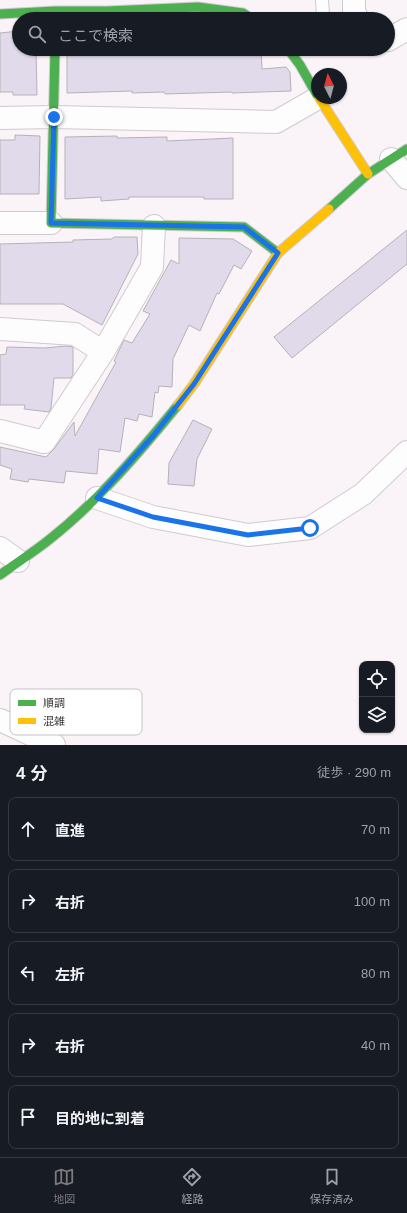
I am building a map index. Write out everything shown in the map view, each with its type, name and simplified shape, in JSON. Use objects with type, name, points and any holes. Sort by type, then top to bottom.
[{"type":"street","points":[[354,0],[354,12]]},
{"type":"street","points":[[28,12],[56,10],[107,11],[198,7],[231,12]]},
{"type":"street","points":[[0,14],[12,13]]},
{"type":"street","points":[[395,36],[407,29]]},
{"type":"street","points":[[51,223],[55,56]]},
{"type":"street","points":[[293,56],[311,84]]},
{"type":"street","points":[[0,118],[54,117],[276,122],[311,102]]},
{"type":"street","points":[[322,104],[368,174]]},
{"type":"street","points":[[0,575],[49,540],[97,498],[153,436],[194,384],[278,253],[368,174],[399,154],[407,178]]},
{"type":"street","points":[[0,223],[244,227],[278,253]]},
{"type":"street","points":[[0,430],[44,442],[103,352],[152,267],[154,226]]},
{"type":"street","points":[[0,329],[75,334],[103,352]]},
{"type":"street","points":[[97,498],[153,517],[248,535],[310,528],[363,494],[407,452]]},
{"type":"street","points":[[0,548],[18,561]]},
{"type":"street","points":[[0,720],[10,725]]},
{"type":"street","points":[[32,735],[54,745]]},
{"type":"lane","points":[[322,0],[323,12]]},
{"type":"building","points":[[12,32],[12,56],[36,56],[37,95],[13,95],[13,92],[0,92],[0,33]]},
{"type":"building","points":[[67,56],[261,56],[262,69],[286,67],[290,72],[291,91],[165,94],[164,92],[132,93],[132,91],[67,93]]},
{"type":"building","points":[[15,135],[40,136],[39,194],[0,194],[0,140],[15,140]]},
{"type":"building","points":[[117,136],[117,138],[167,137],[167,141],[233,138],[233,199],[204,199],[204,197],[129,197],[129,199],[101,201],[101,197],[65,199],[65,137]]},
{"type":"building","points":[[407,230],[407,264],[292,358],[274,337]]},
{"type":"building","points":[[114,237],[137,237],[138,254],[102,325],[63,304],[0,304],[0,244],[73,242],[73,240],[112,239]]},
{"type":"building","points":[[179,238],[233,239],[252,251],[241,269],[234,265],[219,294],[217,293],[200,331],[189,325],[173,359],[172,387],[159,386],[158,393],[155,392],[152,417],[139,414],[137,421],[125,418],[120,452],[99,449],[97,474],[66,471],[64,483],[29,479],[28,482],[10,479],[12,469],[0,465],[0,447],[46,457],[54,449],[74,422],[75,436],[116,362],[114,361],[124,340],[132,343],[150,314],[143,311],[171,260],[179,264]]},
{"type":"building","points":[[65,346],[73,347],[73,374],[71,378],[54,378],[51,408],[49,412],[24,409],[25,405],[0,405],[0,355],[6,354],[7,347],[45,348]]},
{"type":"building","points":[[193,420],[212,429],[197,459],[194,486],[168,484],[169,463]]},
{"type":"traffic: fast","points":[[37,12],[198,7],[236,12]]},
{"type":"traffic: fast","points":[[0,14],[12,13]]},
{"type":"traffic: fast","points":[[55,56],[51,223],[244,227],[278,253]]},
{"type":"traffic: fast","points":[[293,56],[311,84]]},
{"type":"traffic: fast","points":[[329,209],[368,174],[407,149]]},
{"type":"traffic: fast","points":[[0,575],[44,544],[85,509],[117,476],[178,405]]},
{"type":"traffic: slow","points":[[323,104],[368,174]]},
{"type":"traffic: slow","points":[[178,405],[194,384],[278,253],[329,209]]},
{"type":"route","points":[[54,117],[51,223],[244,227],[278,253],[194,384],[153,436],[97,498],[153,517],[248,535],[310,528]]}]
